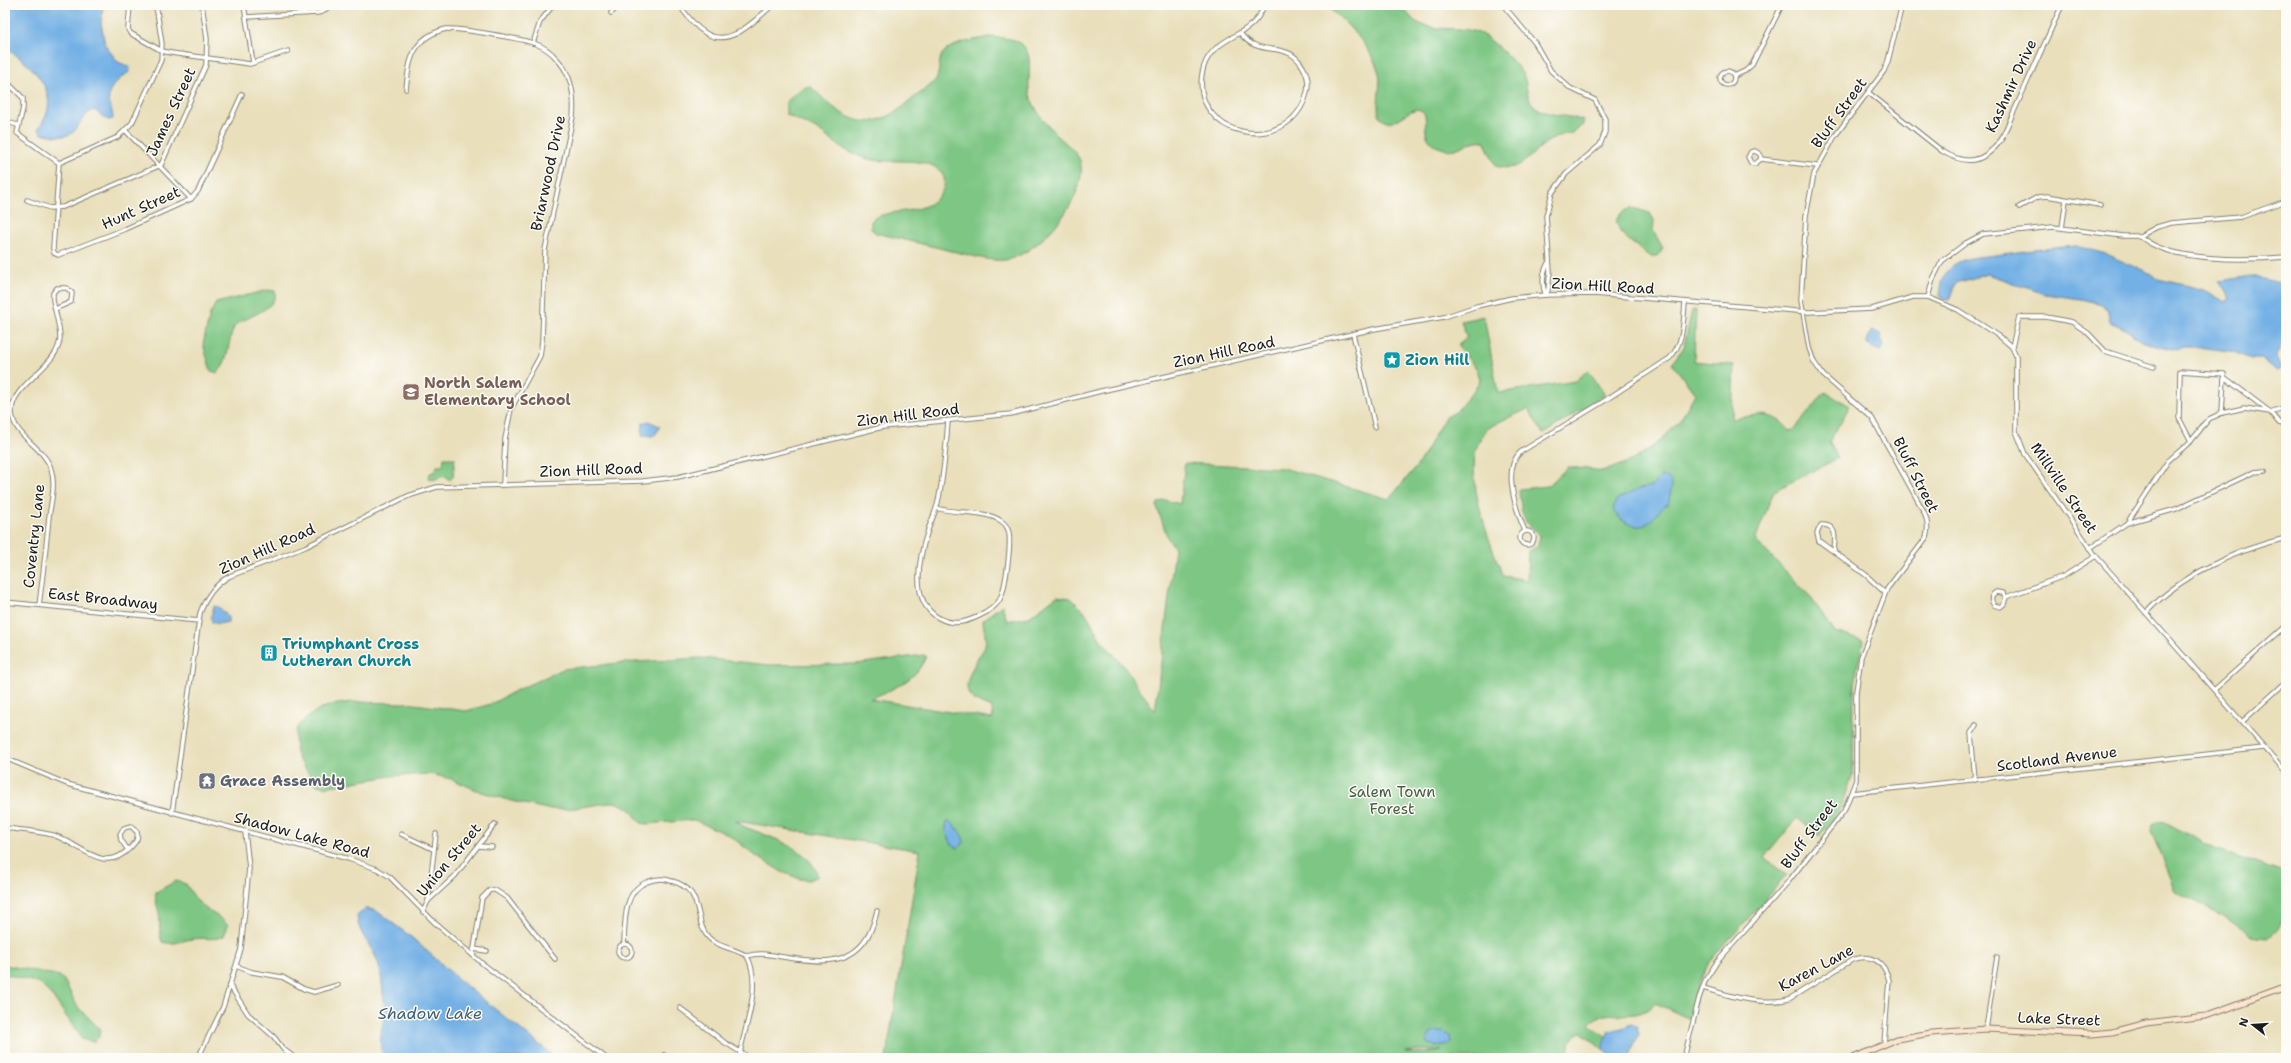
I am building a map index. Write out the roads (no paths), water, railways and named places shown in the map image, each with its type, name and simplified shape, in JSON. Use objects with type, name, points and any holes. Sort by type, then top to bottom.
[{"type":"street","points":[[130,5],[128,29],[130,33],[162,51],[207,59],[253,63],[288,51]]},
{"type":"street","points":[[59,163],[114,140],[126,131],[147,91],[162,51],[156,5]]},
{"type":"street","name":"James Street","points":[[56,208],[85,199],[161,166],[201,79],[207,59],[202,5]]},
{"type":"street","points":[[244,5],[253,63]]},
{"type":"street","points":[[246,17],[317,13],[322,12],[331,5]]},
{"type":"street","points":[[533,43],[540,22],[553,5]]},
{"type":"street","points":[[611,13],[620,5]]},
{"type":"street","points":[[678,5],[704,32],[723,36],[737,34],[773,5]]},
{"type":"street","points":[[1240,33],[1249,43],[1258,48],[1280,50],[1291,54],[1300,62],[1306,73],[1307,91],[1298,111],[1284,124],[1267,132],[1247,133],[1226,126],[1210,111],[1203,96],[1202,74],[1207,59],[1221,42],[1240,33],[1254,23],[1264,5]]},
{"type":"street","points":[[1503,5],[1536,43],[1551,71],[1570,88],[1595,100],[1603,112],[1605,119],[1605,132],[1600,145],[1566,174],[1552,193],[1546,216],[1548,263],[1550,270],[1548,290],[1546,294]]},
{"type":"street","points":[[1734,76],[1729,71],[1725,71],[1721,74],[1720,80],[1726,85],[1730,84],[1734,76],[1745,71],[1752,65],[1782,5]]},
{"type":"street","name":"Bluff Street","points":[[1684,1058],[1703,988],[1711,970],[1723,954],[1772,902],[1838,820],[1852,794],[1857,771],[1857,682],[1862,657],[1885,593],[1926,538],[1927,519],[1872,418],[1822,375],[1814,362],[1809,348],[1802,310],[1801,282],[1806,216],[1811,183],[1817,166],[1835,136],[1869,93],[1888,61],[1902,5]]},
{"type":"street","name":"Kashmir Drive","points":[[1869,93],[1954,159],[1964,161],[1979,159],[1988,155],[2001,140],[2062,5]]},
{"type":"street","name":"Briarwood Drive","points":[[406,89],[409,67],[414,52],[425,39],[439,31],[460,30],[533,43],[551,53],[564,68],[572,87],[574,102],[545,250],[542,341],[540,356],[511,409],[505,439],[503,484]]},
{"type":"street","points":[[5,80],[23,98],[23,108],[17,125],[17,133],[20,137],[59,163]]},
{"type":"street","name":"Hunt Street","points":[[56,208],[53,248],[54,253],[58,255],[125,229],[191,199],[198,191],[242,94]]},
{"type":"street","points":[[5,121],[17,125]]},
{"type":"street","points":[[126,131],[191,199]]},
{"type":"street","points":[[1761,159],[1817,166]]},
{"type":"street","points":[[27,200],[56,208],[59,163]]},
{"type":"street","points":[[2019,207],[2038,197],[2100,205]]},
{"type":"street","points":[[2062,228],[2066,200]]},
{"type":"street","points":[[1928,298],[1933,279],[1942,262],[1949,254],[1974,238],[1994,232],[2043,227],[2124,236],[2140,236],[2157,227],[2171,223],[2241,217],[2286,201]]},
{"type":"street","points":[[2140,236],[2147,243],[2195,257],[2286,257]]},
{"type":"street","name":"Coventry Lane","points":[[39,605],[52,490],[52,471],[43,453],[18,430],[13,421],[12,410],[16,398],[50,360],[59,345],[59,331],[52,296],[54,290],[60,287],[67,288],[72,293],[70,302],[55,309]]},
{"type":"street","name":"Zion Hill Road","points":[[172,813],[199,621],[204,603],[222,580],[305,547],[399,500],[437,487],[643,481],[678,477],[883,427],[1011,414],[1101,391],[1352,334],[1444,317],[1477,306],[1512,298],[1546,294],[1594,294],[1685,303],[1802,310]]},
{"type":"street","points":[[1802,310],[1837,312],[1872,309],[1913,297],[1928,298],[1958,310],[1999,336],[2012,347],[2019,317],[2046,317],[2072,322],[2088,333],[2105,351],[2154,367]]},
{"type":"street","points":[[1525,531],[1514,499],[1512,468],[1515,458],[1522,451],[1601,403],[1670,358],[1677,349],[1681,340],[1685,303]]},
{"type":"street","points":[[1352,334],[1375,427]]},
{"type":"street","name":"Millville Street","points":[[2012,347],[2018,366],[2014,416],[2020,445],[2096,556],[2286,772]]},
{"type":"street","points":[[2191,441],[2179,418],[2177,408],[2180,371],[2224,374],[2224,377],[2270,412],[2279,423],[2286,425]]},
{"type":"street","points":[[2222,413],[2224,377]]},
{"type":"street","points":[[2127,523],[2168,461],[2191,441],[2210,419],[2222,413],[2244,408],[2270,412],[2286,407]]},
{"type":"street","points":[[936,508],[993,517],[1005,524],[1009,532],[1003,588],[1000,600],[992,609],[966,622],[952,622],[938,618],[928,610],[921,598],[920,570],[927,531],[936,508],[948,420]]},
{"type":"street","points":[[2090,548],[2127,523],[2176,509],[2254,472],[2265,471]]},
{"type":"street","points":[[1834,551],[1835,532],[1833,528],[1829,526],[1821,526],[1818,529],[1817,537],[1834,551],[1866,575],[1885,593]]},
{"type":"street","points":[[1525,531],[1530,531],[1533,534],[1534,538],[1530,544],[1524,544],[1521,540],[1521,536],[1525,531]]},
{"type":"street","points":[[2146,613],[2166,592],[2191,576],[2241,552],[2286,538]]},
{"type":"street","points":[[2006,598],[2064,576],[2096,556]]},
{"type":"street","points":[[1998,592],[2003,593],[2006,598],[2004,604],[2000,607],[1994,605],[1992,601],[1994,594],[1998,592]]},
{"type":"street","name":"East Broadway","points":[[5,602],[199,621]]},
{"type":"street","points":[[2214,690],[2286,626]]},
{"type":"street","points":[[2242,722],[2286,682]]},
{"type":"street","points":[[1976,725],[1971,733],[1976,780]]},
{"type":"street","name":"Scotland Avenue","points":[[1852,794],[2264,748]]},
{"type":"street","name":"Shadow Lake Road","points":[[5,758],[67,784],[349,859],[377,869],[401,886],[423,912],[473,955],[606,1058]]},
{"type":"street","name":"Union Street","points":[[423,912],[428,901],[455,876],[495,824]]},
{"type":"street","points":[[5,828],[54,835],[98,858],[114,858],[128,850],[138,836],[136,829],[130,826],[123,828],[120,835],[128,850]]},
{"type":"street","points":[[198,1058],[223,1007],[244,934],[245,898],[249,868],[245,832]]},
{"type":"street","points":[[401,834],[433,849]]},
{"type":"street","points":[[428,901],[433,849],[436,834]]},
{"type":"street","points":[[478,846],[492,847]]},
{"type":"street","points":[[624,943],[628,944],[632,949],[631,955],[627,958],[620,956],[618,948],[624,943],[625,916],[631,896],[645,883],[664,879],[682,885],[690,892],[697,906],[702,929],[708,938],[716,944],[747,956],[759,954],[824,962],[839,959],[852,952],[864,942],[869,934],[877,911]]},
{"type":"street","points":[[473,955],[482,898],[490,890],[495,890],[507,898],[555,959]]},
{"type":"street","points":[[474,949],[487,951]]},
{"type":"street","points":[[739,1058],[753,986],[753,971],[747,956]]},
{"type":"street","name":"Karen Lane","points":[[1703,988],[1759,1002],[1779,1002],[1789,999],[1852,960],[1862,956],[1872,957],[1880,962],[1886,971],[1889,980],[1884,1044]]},
{"type":"street","points":[[1986,1029],[1997,957]]},
{"type":"street","points":[[236,966],[252,972],[282,977],[304,989],[314,992],[338,985]]},
{"type":"street","points":[[230,986],[248,1014],[269,1032],[283,1049],[295,1058]]},
{"type":"street","name":"Lake Street","points":[[1853,1058],[1884,1044],[1931,1033],[1986,1029],[2102,1034],[2146,1023],[2206,1016],[2286,987]]},
{"type":"street","points":[[680,1008],[724,1042],[750,1058]]},
{"type":"street","points":[[664,1055],[669,1058]]},
{"type":"water","points":[[5,5],[103,5],[101,22],[105,45],[118,62],[130,67],[129,72],[112,87],[110,91],[109,100],[113,119],[108,120],[94,110],[84,116],[76,129],[69,135],[61,136],[42,134],[38,129],[46,116],[48,104],[47,93],[35,72],[5,47]]},
{"type":"water","points":[[2076,246],[2103,253],[2152,274],[2158,279],[2205,290],[2225,302],[2230,299],[2219,281],[2252,276],[2279,283],[2286,281],[2286,346],[2281,344],[2276,356],[2281,368],[2277,371],[2262,359],[2251,359],[2230,351],[2198,347],[2184,347],[2176,350],[2144,342],[2134,336],[2130,331],[2110,322],[2108,312],[2102,304],[2081,299],[2045,294],[1987,274],[1956,283],[1950,300],[1940,296],[1946,272],[1952,266],[1963,260]]},
{"type":"water","points":[[1872,330],[1880,334],[1884,345],[1880,351],[1867,345],[1867,339]]},
{"type":"water","points":[[648,421],[660,426],[656,434],[652,436],[642,435],[643,423]]},
{"type":"water","points":[[1661,476],[1668,478],[1672,484],[1668,505],[1664,505],[1654,518],[1647,524],[1642,526],[1632,525],[1623,521],[1616,514],[1613,510],[1616,500],[1639,489],[1653,486]]},
{"type":"water","points":[[214,606],[219,607],[228,617],[228,622],[218,624],[212,622],[211,617]]},
{"type":"water","points":[[949,821],[959,830],[964,840],[964,843],[958,848],[952,845],[946,831],[946,823]]},
{"type":"water","name":"Shadow Lake","points":[[365,909],[375,910],[410,936],[465,985],[556,1058],[384,1058],[381,1044],[384,1015],[382,980],[377,960],[360,928],[357,916]]},
{"type":"water","points":[[1631,1024],[1636,1026],[1639,1034],[1629,1058],[1612,1058],[1604,1049],[1605,1039],[1609,1031]]},
{"type":"water","points":[[1435,1032],[1443,1032],[1450,1036],[1451,1043],[1445,1046],[1435,1046],[1429,1044],[1427,1040],[1430,1034]]},
{"type":"place","name":"Zion Hill","points":[[1392,360]]},
{"type":"place","name":"North Salem Elementary School","points":[[411,392]]},
{"type":"place","name":"Triumphant Cross Lutheran Church","points":[[269,653]]},
{"type":"place","name":"Grace Assembly","points":[[207,781]]},
{"type":"park label","name":"Salem Town Forest","points":[[1392,800]]}]
